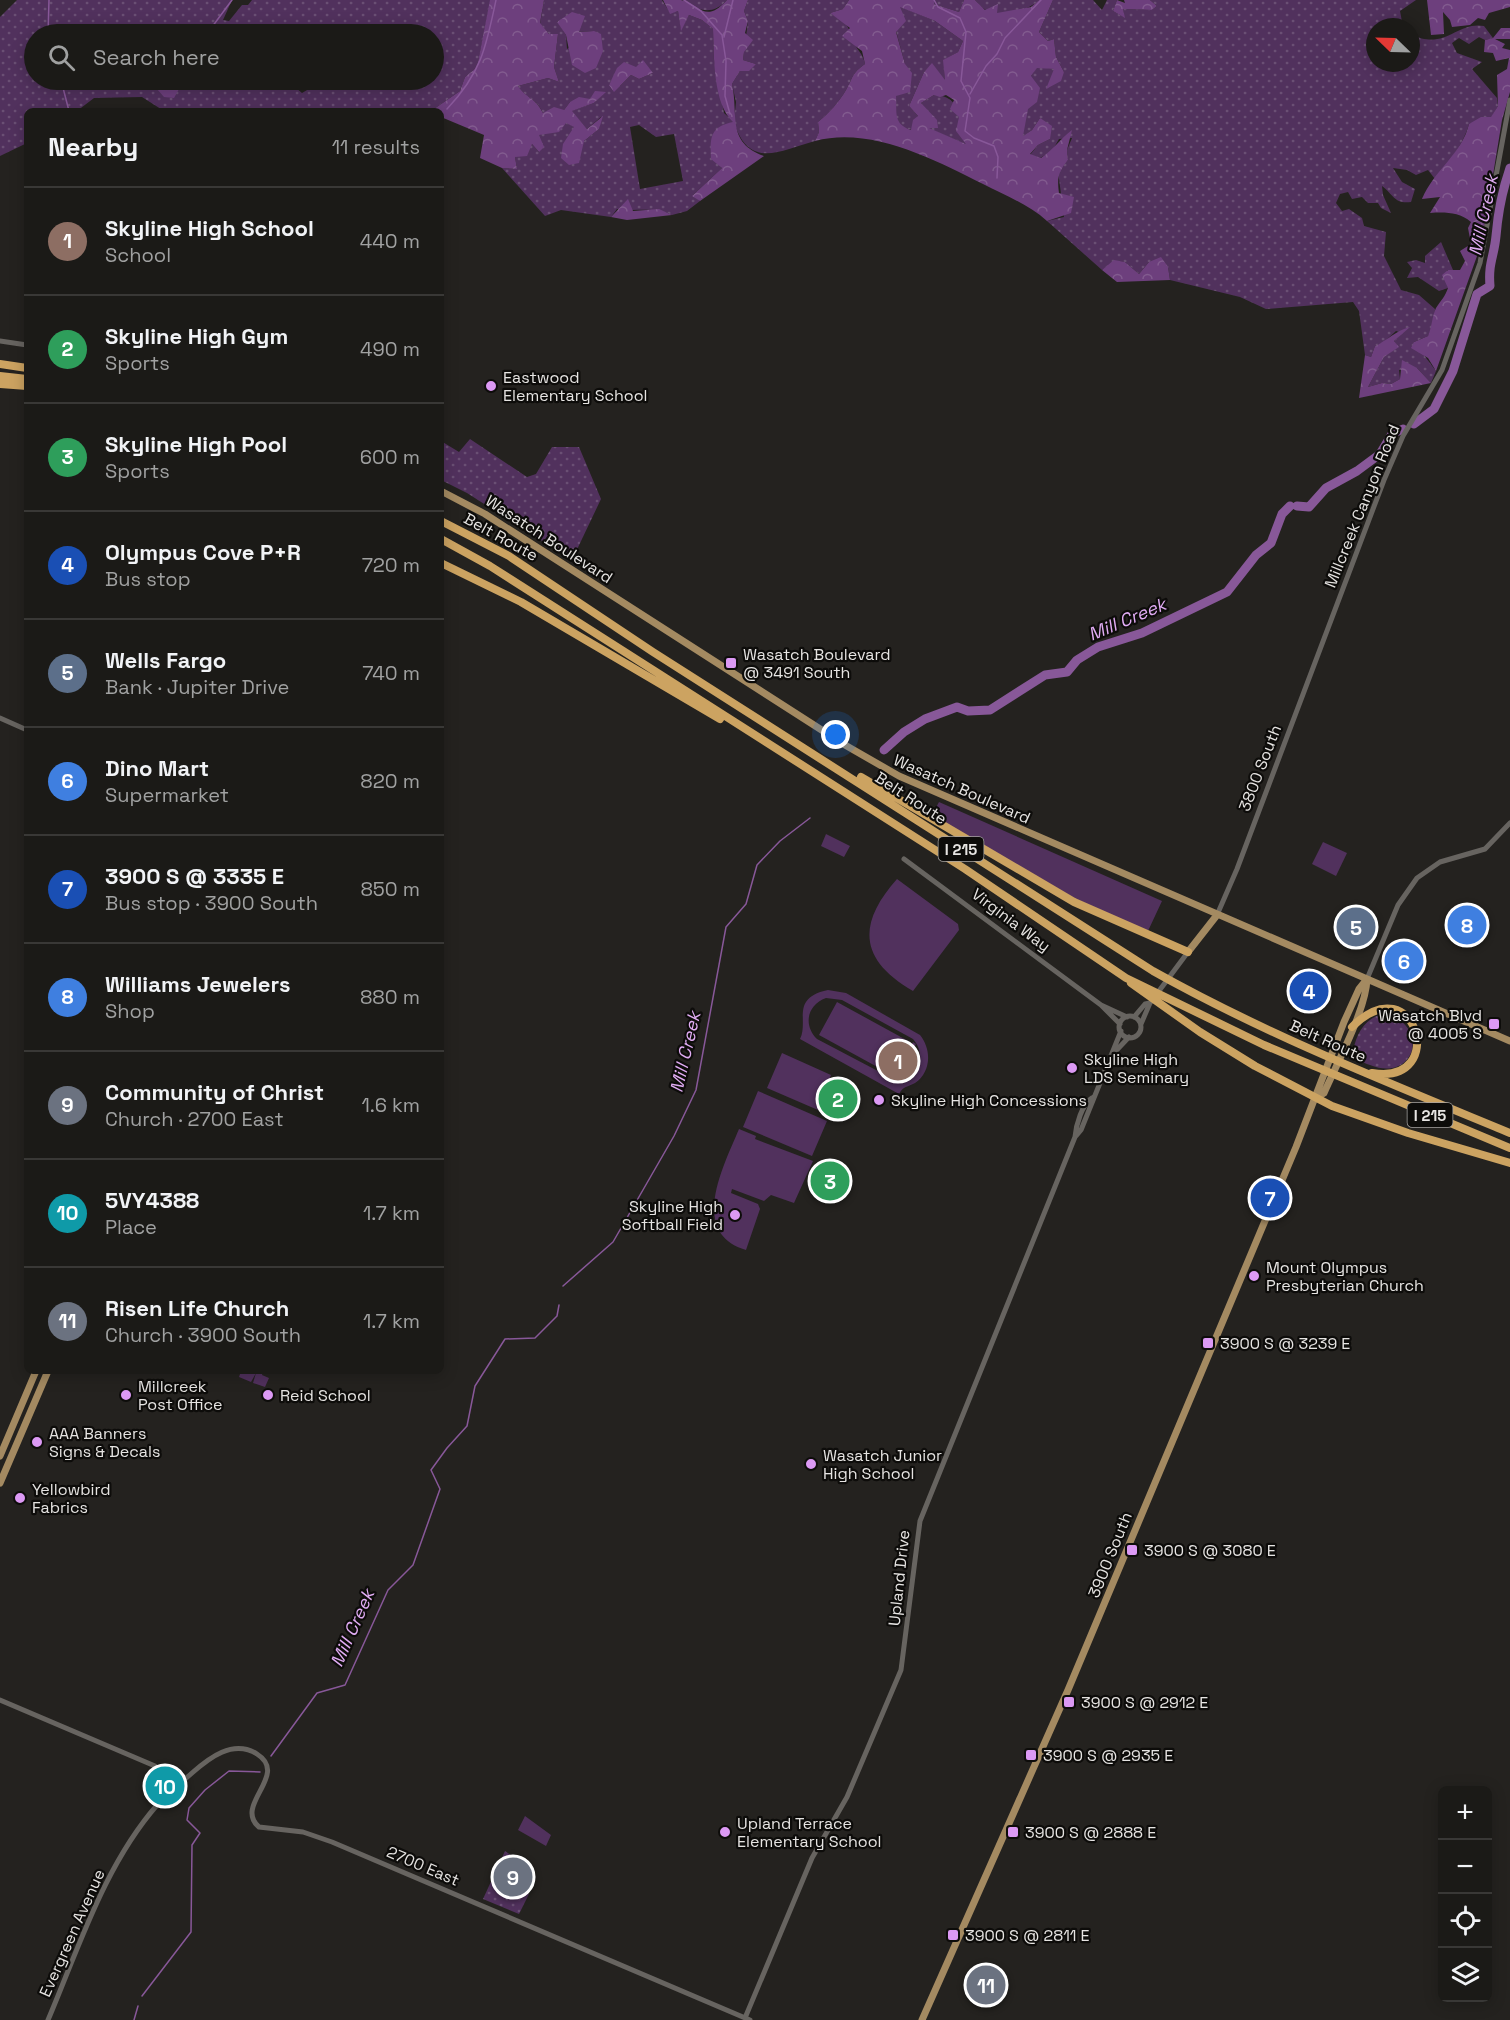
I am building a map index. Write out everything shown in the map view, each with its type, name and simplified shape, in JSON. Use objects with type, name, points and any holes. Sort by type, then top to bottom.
[{"type":"highway","points":[[0,364],[24,368]]},
{"type":"highway","points":[[0,376],[24,379]]},
{"type":"highway","points":[[0,384],[24,386]]},
{"type":"highway","name":"Belt Route","points":[[444,523],[509,556],[770,727],[1153,971],[1183,988],[1356,1070],[1510,1133]]},
{"type":"highway","name":"Belt Route","points":[[444,541],[489,566],[965,869],[1141,988],[1350,1083],[1510,1148]]},
{"type":"highway","points":[[444,564],[511,597],[694,705],[783,753]]},
{"type":"highway","points":[[770,727],[886,791],[1074,902],[1188,952]]},
{"type":"highway","points":[[1141,988],[1167,1010],[1255,1066],[1316,1098],[1385,1125],[1510,1162]]},
{"type":"highway","points":[[1352,1027],[1366,1015],[1377,1010],[1395,1009],[1412,1022],[1419,1039],[1413,1058],[1396,1072],[1385,1075],[1356,1070]]},
{"type":"main road","name":"Wasatch Boulevard","points":[[444,493],[485,514],[878,765],[929,790],[1510,1041]]},
{"type":"main road","points":[[1188,952],[1217,915]]},
{"type":"main road","name":"3900 South","points":[[1316,1098],[1324,1093],[1367,993],[1367,979]]},
{"type":"main road","name":"3900 South","points":[[922,2020],[1104,1606],[1316,1098],[1317,1089],[1351,1006],[1367,979]]},
{"type":"main road","points":[[0,1456],[35,1374]]},
{"type":"main road","points":[[0,1484],[47,1374]]},
{"type":"street","name":"Millcreek Canyon Road","points":[[1326,630],[1395,454],[1445,362],[1483,250],[1510,100]]},
{"type":"street","points":[[0,340],[24,344]]},
{"type":"street","name":"3800 South","points":[[1217,915],[1326,630]]},
{"type":"street","points":[[0,718],[24,729]]},
{"type":"street","points":[[1367,979],[1398,905],[1417,878],[1440,861],[1485,849],[1510,823]]},
{"type":"street","name":"Virginia Way","points":[[904,859],[1101,1005],[1120,1024]]},
{"type":"street","points":[[1150,1003],[1145,1004],[1120,1024],[1121,1031],[1129,1037],[1138,1034],[1150,1003],[1188,952]]},
{"type":"street","name":"Virginia Way","points":[[1101,1005],[1130,1017]]},
{"type":"street","points":[[1130,1017],[1141,1024]]},
{"type":"street","name":"Upland Drive","points":[[1075,1137],[1081,1130],[1089,1112],[1087,1110],[1121,1031]]},
{"type":"street","name":"Upland Drive","points":[[1113,1054],[1129,1037]]},
{"type":"street","name":"Upland Drive","points":[[747,2019],[812,1858],[847,1797],[901,1670],[914,1545],[920,1521],[1075,1137],[1083,1111],[1092,1098]]},
{"type":"street","points":[[0,1700],[155,1766],[156,1784],[164,1797]]},
{"type":"street","name":"2700 East","points":[[164,1797],[217,1754],[239,1749],[256,1753],[262,1758],[268,1775],[252,1809],[253,1819],[260,1827],[303,1832],[332,1842],[747,2019]]},
{"type":"street","name":"Evergreen Avenue","points":[[48,2020],[102,1893],[138,1830],[164,1797]]},
{"type":"shaded area","points":[[17,0],[232,0],[223,20],[229,21],[242,5],[248,5],[252,0],[490,0],[477,67],[465,77],[460,91],[435,108],[159,108],[142,97],[94,98],[81,108],[24,108],[24,144],[0,156],[0,17]]},
{"type":"shaded area","points":[[544,0],[662,0],[670,13],[678,11],[681,29],[689,15],[702,20],[713,29],[714,60],[724,113],[734,122],[717,162],[722,168],[693,195],[700,201],[687,211],[672,215],[652,210],[617,209],[611,217],[561,210],[545,216],[502,168],[517,169],[515,157],[532,144],[539,152],[539,135],[565,122],[575,127],[584,141],[599,129],[601,117],[587,129],[571,111],[594,103],[605,92],[590,99],[570,102],[564,110],[543,113],[537,104],[521,90],[518,86],[548,78],[559,82],[554,67],[558,34],[549,34],[540,24]],"holes":[[[557,21],[578,32],[594,31],[567,49],[566,35]],[[636,67],[653,73],[639,79],[631,75],[620,86],[609,85],[613,78]],[[639,125],[656,137],[674,134],[683,181],[640,189],[630,127]]]},
{"type":"shaded area","points":[[682,0],[727,0],[716,8],[705,10]]},
{"type":"shaded area","points":[[748,0],[849,0],[843,9],[830,13],[846,25],[865,64],[855,73],[837,103],[818,122],[819,132],[815,141],[767,153],[757,152],[748,147],[740,137],[734,122],[736,102],[732,84],[740,71],[756,64],[743,60],[748,21],[744,11]]},
{"type":"shaded area","points":[[934,0],[964,0],[959,12],[934,4]]},
{"type":"shaded area","points":[[975,0],[1039,0],[1021,10],[999,13],[986,10]]},
{"type":"shaded area","points":[[1053,0],[1093,0],[1102,10],[1107,0],[1117,0],[1113,11],[1124,17],[1123,9],[1152,10],[1157,6],[1150,0],[1416,0],[1400,11],[1401,18],[1366,18],[1366,72],[1420,72],[1420,38],[1433,40],[1466,28],[1484,26],[1493,38],[1485,40],[1479,37],[1469,44],[1459,38],[1452,43],[1457,53],[1482,62],[1472,69],[1497,98],[1498,106],[1491,118],[1469,124],[1459,146],[1435,179],[1428,170],[1416,175],[1407,170],[1393,168],[1402,182],[1415,189],[1411,202],[1401,202],[1382,186],[1383,195],[1391,213],[1381,208],[1378,203],[1368,203],[1362,197],[1352,199],[1348,192],[1340,194],[1336,203],[1342,211],[1349,209],[1362,218],[1364,226],[1386,232],[1384,256],[1401,290],[1419,295],[1435,309],[1434,325],[1428,336],[1414,342],[1436,371],[1431,383],[1417,368],[1399,370],[1400,379],[1391,384],[1382,383],[1368,387],[1384,357],[1398,347],[1394,341],[1402,333],[1396,331],[1384,342],[1375,346],[1371,357],[1365,355],[1359,311],[1353,302],[1266,309],[1240,297],[1170,280],[1168,267],[1149,262],[1139,274],[1125,262],[1115,261],[1102,270],[1047,221],[1064,217],[1058,171],[1068,160],[1067,150],[1072,138],[1059,139],[1052,151],[1040,158],[1030,155],[1038,145],[1050,139],[1040,118],[1032,130],[1022,137],[1031,76],[1037,67],[1055,69],[1047,88],[1064,72],[1056,57],[1054,39],[1048,41],[1039,32]]},
{"type":"shaded area","points":[[899,6],[935,21],[963,41],[958,52],[944,60],[945,81],[932,64],[924,72],[909,106],[918,116],[912,130],[901,127],[896,120],[896,96],[905,64],[896,31]]},
{"type":"shaded area","points":[[934,95],[943,96],[955,105],[962,120],[968,145],[927,128],[929,114],[921,103]]},
{"type":"shaded area","points":[[1441,242],[1453,270],[1447,270],[1448,288],[1439,291],[1418,277],[1407,278],[1412,268],[1407,262],[1416,260],[1425,263],[1425,256]]},
{"type":"shaded area","points":[[470,439],[527,477],[536,474],[552,447],[579,447],[601,499],[572,560],[467,493],[444,482],[444,443],[459,452]]},
{"type":"shaded area","points":[[939,802],[1162,901],[1148,931],[1076,899],[932,815]]},
{"type":"shaded area","points":[[826,834],[850,846],[844,857],[821,846]]},
{"type":"shaded area","points":[[1323,842],[1347,853],[1336,876],[1312,864]]},
{"type":"shaded area","points":[[897,879],[958,924],[959,930],[913,991],[882,967],[874,954],[870,940],[870,926],[875,911]]},
{"type":"shaded area","points":[[828,990],[846,993],[920,1035],[928,1054],[924,1073],[915,1083],[904,1088],[899,1094],[800,1039],[805,1004],[816,994]],"holes":[[[826,998],[842,1000],[913,1039],[917,1045],[920,1052],[916,1071],[905,1079],[897,1080],[916,1044],[913,1042],[893,1078],[895,1080],[817,1039],[810,1028],[811,1010]]]},
{"type":"shaded area","points":[[837,1002],[910,1042],[892,1075],[819,1035]]},
{"type":"shaded area","points":[[1385,1013],[1400,1020],[1409,1030],[1413,1040],[1412,1051],[1406,1060],[1398,1066],[1385,1069],[1362,1062],[1353,1051],[1357,1038],[1367,1022]]},
{"type":"shaded area","points":[[782,1053],[831,1075],[818,1110],[767,1088]]},
{"type":"shaded area","points":[[758,1091],[827,1121],[812,1156],[743,1127]]},
{"type":"shaded area","points":[[739,1129],[756,1136],[755,1139],[813,1161],[794,1203],[771,1195],[764,1201],[732,1189],[731,1193],[758,1204],[760,1209],[746,1250],[728,1241],[718,1229],[714,1214],[719,1179]]},
{"type":"shaded area","points":[[240,1374],[255,1374],[251,1382],[239,1377]]},
{"type":"shaded area","points":[[256,1374],[262,1374],[269,1378],[265,1387],[253,1383]]},
{"type":"shaded area","points":[[525,1816],[551,1835],[546,1846],[518,1830]]},
{"type":"shaded area","points":[[505,1851],[532,1870],[530,1873],[512,1861],[499,1881],[514,1892],[520,1889],[529,1894],[519,1914],[483,1899]]},
{"type":"green space","points":[[490,0],[544,0],[540,23],[549,34],[558,34],[554,67],[559,82],[548,78],[518,86],[543,113],[554,107],[564,110],[570,102],[579,97],[590,99],[595,91],[606,92],[594,103],[572,111],[587,129],[603,116],[599,129],[584,141],[579,163],[569,165],[561,158],[563,144],[574,127],[566,123],[559,132],[539,135],[544,147],[539,152],[532,144],[527,156],[515,157],[517,169],[502,168],[480,158],[484,135],[444,118],[444,108],[435,108],[460,91],[465,77],[477,67]]},
{"type":"green space","points":[[663,0],[681,0],[708,12],[720,7],[727,0],[748,0],[744,11],[748,21],[745,33],[753,40],[744,52],[743,60],[756,64],[749,71],[740,71],[732,84],[736,127],[744,143],[764,156],[700,201],[692,196],[722,168],[711,159],[713,134],[725,124],[733,122],[726,114],[718,92],[714,66],[713,29],[702,20],[689,15],[681,31],[678,11],[670,14]]},
{"type":"green space","points":[[849,0],[934,0],[934,4],[959,12],[964,0],[975,0],[985,10],[998,4],[997,13],[1031,7],[1039,0],[1053,0],[1039,32],[1048,41],[1054,39],[1056,57],[1064,72],[1061,81],[1046,89],[1054,69],[1037,68],[1031,76],[1040,88],[1037,102],[1028,109],[1023,136],[1032,130],[1040,118],[1052,126],[1050,139],[1038,145],[1030,154],[1041,158],[1072,130],[1067,150],[1068,160],[1060,172],[1058,183],[1059,193],[1074,197],[1071,213],[1047,221],[1016,201],[944,165],[902,148],[858,138],[815,141],[819,132],[818,122],[837,103],[855,73],[865,64],[862,51],[842,36],[850,28],[830,13],[843,9]],"holes":[[[900,7],[935,21],[963,41],[958,52],[943,60],[945,80],[932,63],[924,72],[909,106],[918,116],[913,120],[911,130],[901,125],[896,113],[896,96],[910,92],[912,73],[905,64],[896,32],[906,21]],[[934,95],[940,97],[946,95],[954,100],[950,109],[959,117],[956,131],[966,144],[929,128],[938,128],[937,120],[921,103]]]},
{"type":"green space","points":[[1117,0],[1125,3],[1124,0],[1150,0],[1157,6],[1152,10],[1123,9],[1125,18],[1113,11]]},
{"type":"green space","points":[[1427,0],[1510,0],[1510,7],[1489,13],[1485,20],[1478,18],[1470,25],[1452,27],[1450,20],[1443,12],[1444,34],[1431,35]]},
{"type":"green space","points":[[572,12],[585,16],[579,32],[594,31],[601,34],[603,51],[596,68],[585,73],[572,65],[566,35],[557,22]]},
{"type":"green space","points":[[1501,28],[1510,28],[1510,39],[1495,39],[1505,44],[1502,48],[1510,50],[1510,92],[1502,120],[1482,242],[1436,371],[1428,358],[1411,348],[1414,342],[1428,336],[1436,308],[1448,288],[1442,275],[1448,270],[1460,270],[1465,261],[1460,251],[1471,244],[1468,228],[1471,222],[1452,213],[1430,213],[1440,197],[1422,199],[1433,179],[1460,144],[1469,124],[1481,117],[1491,117],[1498,106],[1497,75],[1507,69],[1509,58],[1496,61],[1493,53],[1484,52],[1485,40],[1493,38]]},
{"type":"green space","points":[[643,60],[653,73],[639,79],[631,75],[614,92],[609,85],[617,68],[624,62],[636,67]]},
{"type":"green space","points":[[158,90],[178,90],[174,98],[164,97]]},
{"type":"green space","points":[[628,199],[633,211],[659,209],[672,215],[627,220],[611,217]]},
{"type":"green space","points":[[1161,257],[1168,267],[1170,280],[1117,282],[1102,270],[1114,260],[1125,262],[1139,274],[1149,262]]},
{"type":"green space","points":[[1410,327],[1394,341],[1399,347],[1384,357],[1368,387],[1382,383],[1391,384],[1400,379],[1402,360],[1417,368],[1431,383],[1359,398],[1365,355],[1371,357],[1375,346]]},
{"type":"waterway","points":[[48,24],[49,0]]},
{"type":"waterway","points":[[214,24],[232,0]]},
{"type":"waterway","points":[[447,109],[468,84],[475,71],[485,46],[496,0]]},
{"type":"waterway","points":[[684,0],[701,11],[722,35],[726,61],[725,96],[730,114]]},
{"type":"waterway","points":[[724,37],[733,0]]},
{"type":"waterway","points":[[934,0],[938,7],[960,18],[966,32],[961,81],[970,98],[965,131],[974,138],[994,146],[998,157],[997,178]]},
{"type":"waterway","points":[[970,94],[1005,38],[1041,0]]},
{"type":"waterway","points":[[64,90],[68,108]]},
{"type":"waterway","name":"Mill Creek","points":[[1414,424],[1434,409],[1453,371],[1477,294],[1490,286],[1490,266],[1499,210],[1510,168]]},
{"type":"waterway","name":"Mill Creek","points":[[1297,506],[1309,507],[1326,488],[1357,471],[1380,454],[1392,434],[1403,429]]},
{"type":"waterway","name":"Mill Creek","points":[[884,750],[904,732],[925,719],[957,707],[968,711],[990,710],[1045,675],[1067,672],[1077,660],[1098,647],[1142,633],[1227,592],[1256,555],[1271,543],[1282,514],[1290,506]]},
{"type":"waterway","name":"Mill Creek","points":[[563,1286],[613,1242],[674,1136],[696,1090],[726,927],[746,904],[757,865],[780,841],[810,818]]},
{"type":"waterway","name":"Mill Creek","points":[[271,1756],[317,1693],[345,1685],[388,1590],[413,1565],[440,1489],[431,1470],[467,1426],[475,1386],[505,1339],[535,1338],[557,1316],[559,1305]]},
{"type":"waterway","name":"Mill Creek","points":[[142,1996],[191,1932],[192,1845],[200,1833],[187,1820],[189,1808],[205,1790],[229,1771],[260,1772]]},
{"type":"waterway","name":"Mill Creek","points":[[134,2020],[138,2006]]},
{"type":"place","name":"Eastwood Elementary School","points":[[491,386]]},
{"type":"place","name":"Wasatch Boulevard @ 3491 South","points":[[731,663]]},
{"type":"place","name":"Williams Jewelers","points":[[1467,925]]},
{"type":"place","name":"Wells Fargo","points":[[1356,927]]},
{"type":"place","name":"Dino Mart","points":[[1404,961]]},
{"type":"place","name":"Olympus Cove P+R","points":[[1309,991]]},
{"type":"place","name":"Wasatch Blvd @ 4005 S","points":[[1494,1024]]},
{"type":"place","name":"Skyline High School","points":[[898,1061]]},
{"type":"place","name":"Skyline High LDS Seminary","points":[[1072,1068]]},
{"type":"place","name":"Skyline High Gym","points":[[838,1099]]},
{"type":"place","name":"Skyline High Concessions","points":[[879,1100]]},
{"type":"place","name":"Skyline High Pool","points":[[830,1181]]},
{"type":"place","name":"3900 S @ 3335 E","points":[[1270,1198]]},
{"type":"place","name":"Skyline High Softball Field","points":[[735,1215]]},
{"type":"place","name":"Mount Olympus Presbyterian Church","points":[[1254,1276]]},
{"type":"place","name":"3900 S @ 3239 E","points":[[1208,1343]]},
{"type":"place","name":"Millcreek Post Office","points":[[126,1395]]},
{"type":"place","name":"Reid School","points":[[268,1395]]},
{"type":"place","name":"AAA Banners Signs & Decals","points":[[37,1442]]},
{"type":"place","name":"Wasatch Junior High School","points":[[811,1464]]},
{"type":"place","name":"Yellowbird Fabrics","points":[[20,1498]]},
{"type":"place","name":"3900 S @ 3080 E","points":[[1132,1550]]},
{"type":"place","name":"3900 S @ 2912 E","points":[[1069,1702]]},
{"type":"place","name":"3900 S @ 2935 E","points":[[1031,1755]]},
{"type":"place","name":"5VY4388","points":[[165,1786]]},
{"type":"place","name":"Upland Terrace Elementary School","points":[[725,1832]]},
{"type":"place","name":"3900 S @ 2888 E","points":[[1013,1832]]},
{"type":"place","name":"Community of Christ","points":[[513,1877]]},
{"type":"place","name":"3900 S @ 2811 E","points":[[953,1935]]},
{"type":"place","name":"Risen Life Church","points":[[986,1985]]}]
